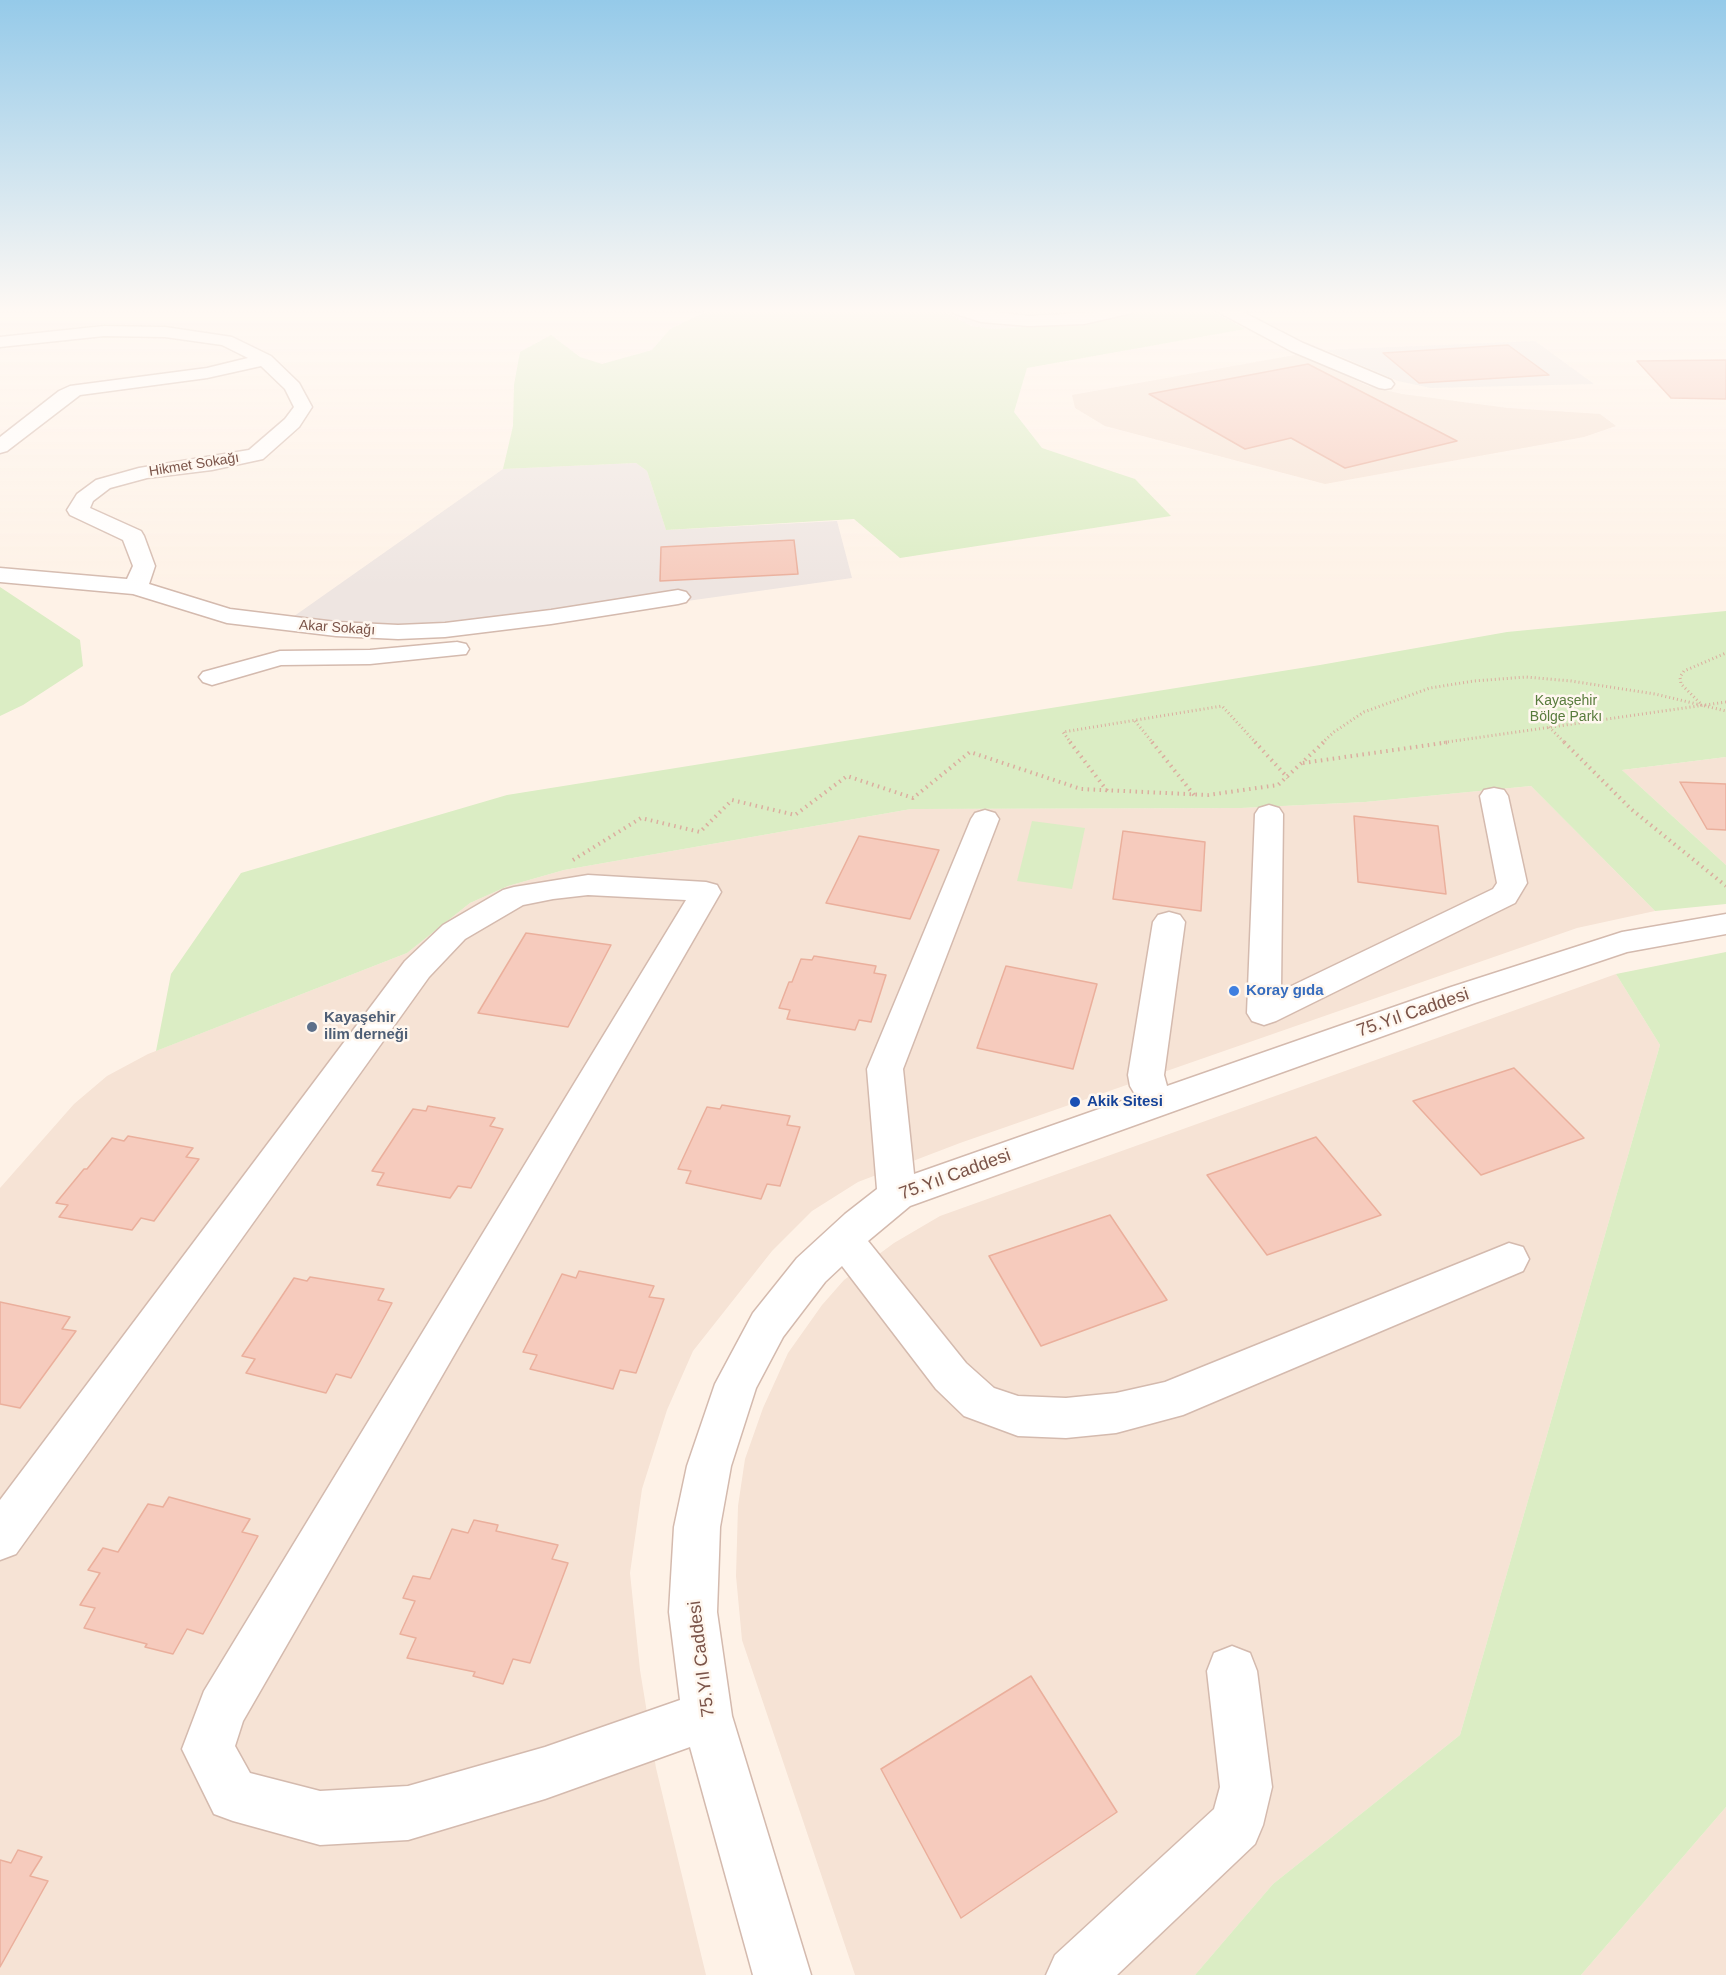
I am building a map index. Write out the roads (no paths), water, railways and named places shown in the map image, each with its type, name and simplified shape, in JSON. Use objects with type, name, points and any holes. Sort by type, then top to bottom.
[{"type":"street","points":[[2,444],[56,402]]},
{"type":"street","name":"Hikmet Sokağı","points":[[135,587],[144,566],[133,536],[78,510],[84,498],[103,484],[146,472],[212,464],[256,455],[292,423],[303,407],[301,402]]},
{"type":"street","name":"Akar Sokağı","points":[[0,575],[135,587],[227,616],[336,629],[398,632],[445,630],[516,622],[619,608],[678,597]]},
{"type":"street","points":[[212,677],[280,658],[370,657],[443,652],[461,648],[516,622]]},
{"type":"street","points":[[1264,1013],[1504,896],[1512,883],[1494,796]]},
{"type":"street","points":[[1269,814],[1264,1013],[1282,1059]]},
{"type":"street","points":[[897,1195],[885,1069],[985,819]]},
{"type":"street","points":[[0,1539],[417,969],[454,932],[514,897],[553,889],[588,885],[706,892],[222,1708],[208,1749],[232,1795],[320,1818],[408,1813],[545,1773],[707,1716]]},
{"type":"street","points":[[1159,1102],[1148,1086],[1146,1075],[1169,922]]},
{"type":"street","name":"75.Yıl Caddesi","points":[[782,1975],[707,1716],[693,1612],[698,1527],[709,1466],[736,1384],[768,1325],[811,1270],[897,1195],[1463,995],[1622,943],[1726,924]]},
{"type":"street","points":[[844,1239],[951,1376],[979,1402],[1018,1416],[1066,1418],[1116,1413],[1168,1401],[1509,1259]]},
{"type":"street","points":[[1075,1975],[1236,1825],[1246,1786],[1232,1671]]},
{"type":"place","name":"Koray gıda","points":[[1234,991]]},
{"type":"place","name":"Kayaşehir ilim derneği","points":[[312,1027]]},
{"type":"place","name":"Akik Sitesi","points":[[1075,1102]]},
{"type":"park label","name":"Kayaşehir Bölge Parkı","points":[[1566,710]]}]
